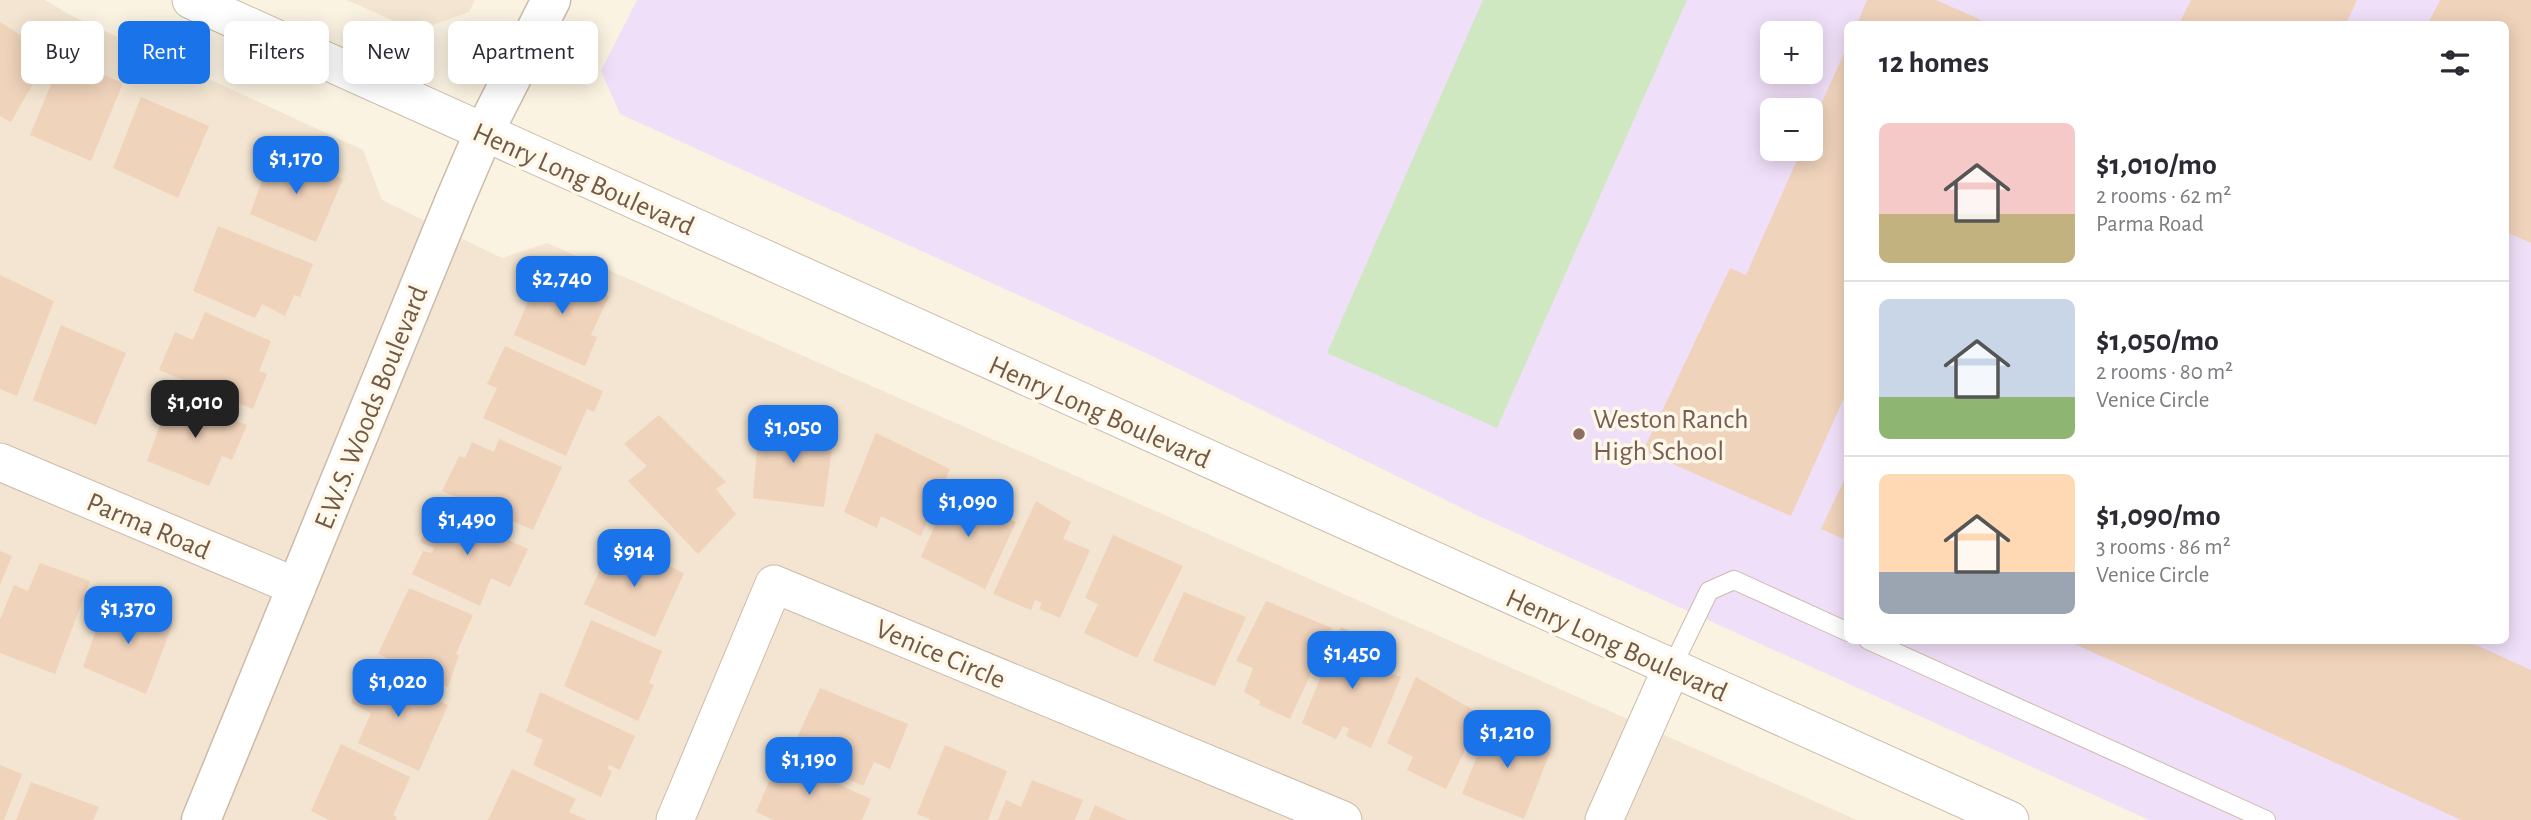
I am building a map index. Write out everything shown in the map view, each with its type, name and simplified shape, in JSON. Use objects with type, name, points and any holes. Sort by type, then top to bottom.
[{"type":"street","name":"Henry Long Boulevard","points":[[191,0],[2010,820]]},
{"type":"street","name":"E.W.S. Woods Boulevard","points":[[201,820],[484,132],[551,0]]},
{"type":"street","name":"Parma Road","points":[[0,462],[298,587]]},
{"type":"street","name":"Venice Circle","points":[[675,820],[774,584],[1343,820]]},
{"type":"street","points":[[1604,820],[1672,667]]},
{"type":"lane","points":[[1672,667],[1709,592],[1734,580],[1844,630]]},
{"type":"lane","points":[[1877,644],[2266,820]]},
{"type":"shaded area","points":[[0,0],[45,0],[83,21],[21,21],[21,84],[104,84],[104,31],[118,37],[118,84],[210,84],[210,80],[363,150],[382,200],[502,258],[547,243],[1857,820],[0,820]]},
{"type":"shaded area","points":[[347,0],[475,0],[469,12],[434,25],[434,21],[394,21]]},
{"type":"shaded area","name":"Weston Ranch High School","points":[[637,0],[2531,0],[2531,820],[2149,820],[1474,514],[1148,354],[620,114],[601,71]]},
{"type":"green space","points":[[1483,0],[1687,0],[1497,428],[1327,353]]},
{"type":"building","points":[[1867,0],[1936,0],[1983,21],[1858,21]]},
{"type":"building","points":[[2191,0],[2357,0],[2347,21],[2180,21]]},
{"type":"building","points":[[2440,0],[2531,0],[2531,243],[2509,233],[2509,21],[2430,21]]},
{"type":"building","points":[[0,22],[21,35],[21,84],[33,84],[11,122],[0,116]]},
{"type":"building","points":[[1844,53],[1844,398],[1791,516],[1643,451],[1730,268],[1746,275],[1797,161],[1823,161],[1823,100]]},
{"type":"building","points":[[104,75],[123,84],[91,161],[30,135],[51,84],[104,84]]},
{"type":"building","points":[[141,97],[209,126],[178,198],[113,168]]},
{"type":"building","points":[[273,150],[343,179],[316,242],[250,214]]},
{"type":"building","points":[[218,226],[313,264],[300,297],[294,295],[285,316],[262,304],[255,318],[193,291]]},
{"type":"building","points":[[542,267],[609,296],[591,335],[597,337],[585,366],[514,335]]},
{"type":"building","points":[[0,275],[54,301],[17,396],[0,389]]},
{"type":"building","points":[[205,312],[271,341],[259,371],[267,374],[253,409],[159,370],[175,332],[193,340]]},
{"type":"building","points":[[61,325],[126,353],[96,425],[33,400]]},
{"type":"building","points":[[505,346],[603,391],[594,412],[587,409],[566,456],[483,418],[497,388],[487,384]]},
{"type":"building","points":[[171,395],[247,425],[232,460],[222,456],[209,486],[147,461]]},
{"type":"building","points":[[659,415],[726,482],[716,489],[736,514],[698,554],[628,481],[647,466],[624,444]]},
{"type":"building","points":[[759,426],[834,432],[824,507],[753,498]]},
{"type":"building","points":[[876,433],[950,469],[921,536],[881,516],[877,528],[844,512]]},
{"type":"building","points":[[499,439],[562,467],[533,530],[442,491],[459,456],[465,458],[472,442],[494,452]]},
{"type":"building","points":[[1844,480],[1844,539],[1821,529]]},
{"type":"building","points":[[951,489],[1016,522],[985,589],[921,557]]},
{"type":"building","points":[[1036,501],[1071,522],[1063,539],[1090,550],[1060,618],[1039,609],[1042,603],[1035,600],[1031,610],[993,594]]},
{"type":"building","points":[[437,507],[528,549],[510,587],[491,578],[480,606],[412,574],[423,551],[432,553],[434,548],[420,542]]},
{"type":"building","points":[[1113,535],[1183,566],[1137,658],[1084,633],[1098,604],[1085,598]]},
{"type":"building","points":[[614,540],[684,573],[655,637],[584,604]]},
{"type":"building","points":[[0,551],[12,556],[0,585]]},
{"type":"building","points":[[40,563],[90,581],[55,674],[0,653],[0,620],[14,585],[28,591]]},
{"type":"building","points":[[409,588],[473,615],[456,654],[459,655],[448,687],[378,654]]},
{"type":"building","points":[[1184,592],[1246,617],[1215,686],[1153,661]]},
{"type":"building","points":[[107,599],[173,623],[146,694],[83,667]]},
{"type":"building","points":[[1266,601],[1332,628],[1290,719],[1259,705],[1260,701],[1244,692],[1253,668],[1236,661]]},
{"type":"building","points":[[591,620],[662,651],[649,683],[654,685],[638,721],[564,686]]},
{"type":"building","points":[[1341,627],[1383,647],[1375,667],[1401,677],[1371,748],[1346,736],[1349,729],[1343,726],[1336,739],[1302,723]]},
{"type":"building","points":[[2075,644],[2474,644],[2531,670],[2531,820],[2461,820]]},
{"type":"building","points":[[364,669],[448,705],[419,771],[358,743],[371,713],[351,703]]},
{"type":"building","points":[[1416,677],[1482,715],[1446,789],[1407,770],[1413,757],[1387,743]]},
{"type":"building","points":[[820,688],[908,724],[890,769],[874,762],[863,786],[790,753]]},
{"type":"building","points":[[540,692],[635,736],[620,770],[609,765],[607,769],[612,771],[601,797],[533,765],[543,740],[526,732]]},
{"type":"building","points":[[1491,721],[1552,747],[1524,819],[1462,794]]},
{"type":"building","points":[[341,744],[410,777],[393,816],[397,817],[396,820],[329,820],[311,811]]},
{"type":"building","points":[[945,745],[1007,771],[988,820],[931,820],[917,814]]},
{"type":"building","points":[[779,758],[871,799],[862,820],[773,820],[756,812]]},
{"type":"building","points":[[0,765],[22,774],[4,820],[0,820]]},
{"type":"building","points":[[512,769],[576,799],[569,812],[587,820],[488,820]]},
{"type":"building","points":[[1032,780],[1083,800],[1075,820],[998,820],[1006,800],[1021,807]]},
{"type":"building","points":[[31,782],[99,807],[93,820],[16,820]]},
{"type":"building","points":[[1095,805],[1127,820],[1089,820]]},
{"type":"place","name":"Weston Ranch High School","points":[[1579,434]]}]
